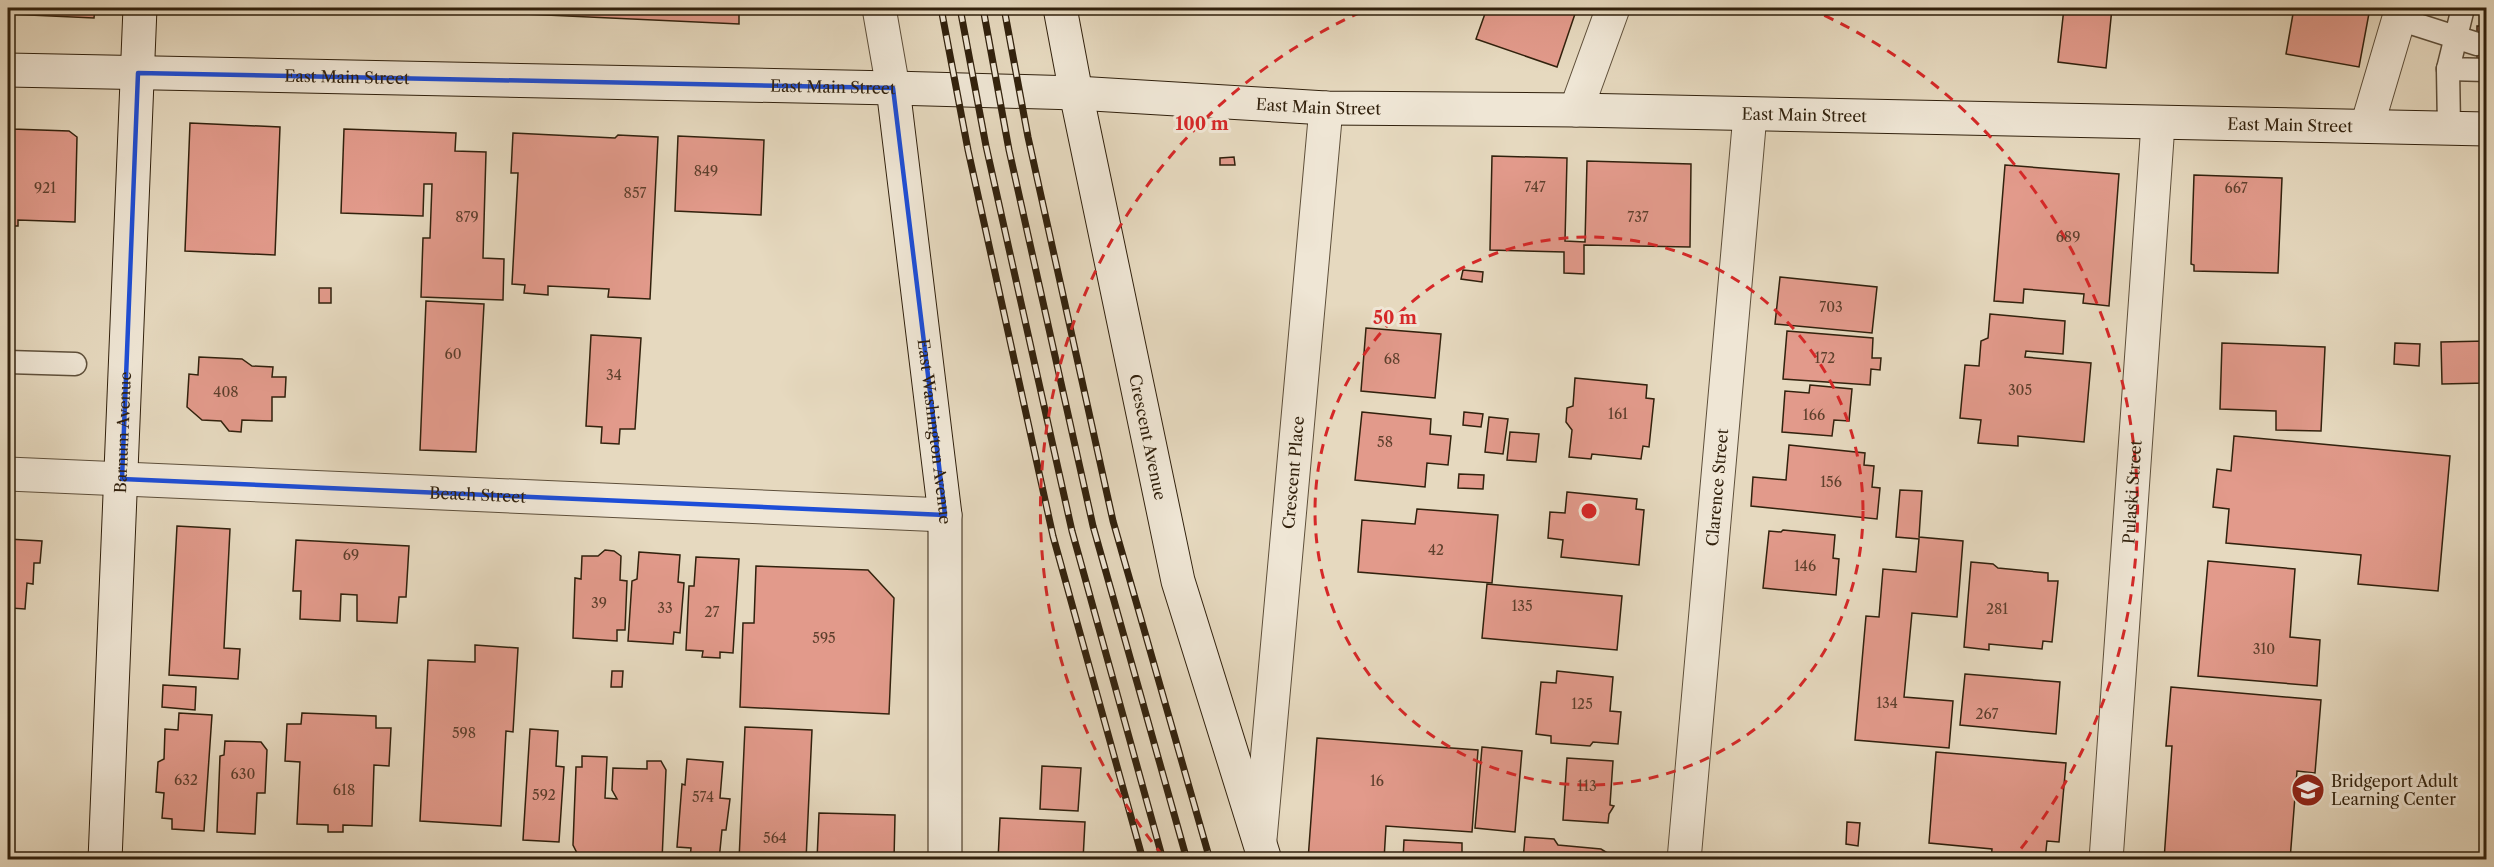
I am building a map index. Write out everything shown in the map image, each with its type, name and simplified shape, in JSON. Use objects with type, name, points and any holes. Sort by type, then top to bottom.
[{"type":"street","name":"Barnum Avenue","points":[[105,860],[140,8]]},
{"type":"street","name":"East Washington Avenue","points":[[879,8],[893,88],[945,515],[945,860]]},
{"type":"street","name":"Crescent Avenue","points":[[1060,8],[1178,581],[1262,849]]},
{"type":"street","points":[[1576,110],[1613,8]]},
{"type":"street","points":[[2367,126],[2400,13]]},
{"type":"street","name":"East Main Street","points":[[8,70],[1076,93],[1326,108],[1576,110],[2158,124],[2487,129]]},
{"type":"street","name":"Crescent Place","points":[[1262,849],[1326,108]]},
{"type":"street","name":"Clarence Street","points":[[1683,860],[1750,115]]},
{"type":"street","name":"Pulaski Street","points":[[2106,860],[2158,124]]},
{"type":"street","name":"Beach Street","points":[[8,474],[945,515]]},
{"type":"lane","points":[[2449,128],[2448,69],[2467,40],[2463,8]]},
{"type":"lane","points":[[2400,13],[2467,40]]},
{"type":"lane","points":[[2448,69],[2487,70]]},
{"type":"lane","points":[[8,362],[75,364]]},
{"type":"highlighted area","points":[[138,73],[893,88],[945,515],[122,479]]},
{"type":"building","points":[[8,8],[95,8],[94,18],[8,14]]},
{"type":"building","points":[[395,8],[739,8],[739,24]]},
{"type":"building","points":[[1487,8],[1577,8],[1557,67],[1476,39]]},
{"type":"building","points":[[2064,8],[2112,8],[2106,68],[2058,62]]},
{"type":"building","points":[[2294,8],[2370,8],[2359,67],[2286,54]]},
{"type":"building","points":[[2477,26],[2486,26],[2486,65],[2477,65]]},
{"type":"building","points":[[8,121],[12,121],[12,129],[69,131],[77,137],[75,222],[18,220],[18,226],[8,226]]},
{"type":"building","points":[[190,123],[280,127],[275,255],[185,251]]},
{"type":"building","points":[[344,129],[456,133],[455,151],[486,152],[483,258],[504,259],[503,300],[421,297],[423,238],[430,238],[432,184],[424,184],[423,216],[341,213]]},
{"type":"building","points":[[513,133],[615,138],[618,135],[658,137],[650,299],[608,297],[609,289],[548,286],[548,295],[524,293],[525,285],[512,284],[518,173],[511,173]]},
{"type":"building","points":[[678,136],[764,140],[761,215],[675,211]]},
{"type":"building","points":[[1492,156],[1567,158],[1565,241],[1585,242],[1587,161],[1691,164],[1690,247],[1584,245],[1584,274],[1564,273],[1564,252],[1490,250]]},
{"type":"building","points":[[1234,157],[1235,165],[1220,165],[1220,158]]},
{"type":"building","points":[[2005,165],[2119,174],[2109,306],[2083,303],[2084,294],[2024,289],[2023,303],[1994,301]]},
{"type":"building","points":[[2194,175],[2282,178],[2278,273],[2194,271],[2194,265],[2191,264]]},
{"type":"building","points":[[1463,270],[1483,272],[1482,282],[1461,279]]},
{"type":"building","points":[[1780,277],[1877,287],[1872,333],[1775,324]]},
{"type":"building","points":[[319,288],[331,288],[331,303],[319,303]]},
{"type":"building","points":[[426,301],[484,304],[476,452],[420,450]]},
{"type":"building","points":[[1990,314],[2065,321],[2063,354],[2026,351],[2025,357],[2091,363],[2084,442],[2018,436],[2018,446],[1978,443],[1981,420],[1960,418],[1965,365],[1979,366],[1981,341],[1988,338]]},
{"type":"building","points":[[1366,328],[1441,334],[1435,398],[1361,391]]},
{"type":"building","points":[[1787,331],[1873,338],[1872,358],[1881,358],[1880,370],[1871,369],[1870,385],[1783,379]]},
{"type":"building","points":[[591,335],[641,338],[635,429],[620,429],[619,444],[601,443],[602,427],[586,426]]},
{"type":"building","points":[[2486,341],[2486,383],[2442,384],[2441,342]]},
{"type":"building","points":[[2222,343],[2325,347],[2321,431],[2276,430],[2276,411],[2220,409]]},
{"type":"building","points":[[2395,343],[2420,344],[2419,366],[2394,364]]},
{"type":"building","points":[[199,357],[242,359],[252,366],[273,367],[272,377],[286,377],[285,397],[272,397],[272,421],[242,420],[241,432],[229,431],[221,421],[202,420],[187,407],[189,374],[198,375]]},
{"type":"building","points":[[1575,378],[1647,385],[1646,398],[1654,399],[1649,447],[1643,446],[1641,459],[1592,454],[1591,459],[1569,457],[1572,430],[1566,422],[1567,408],[1573,406]]},
{"type":"building","points":[[1810,385],[1852,389],[1849,421],[1834,420],[1832,436],[1782,432],[1785,391],[1809,393]]},
{"type":"building","points":[[1362,412],[1431,419],[1430,434],[1451,436],[1448,465],[1427,463],[1425,487],[1355,480]]},
{"type":"building","points":[[1464,412],[1483,414],[1481,427],[1463,425]]},
{"type":"building","points":[[1489,417],[1508,419],[1503,454],[1485,452]]},
{"type":"building","points":[[1510,432],[1539,434],[1536,462],[1507,460]]},
{"type":"building","points":[[2234,436],[2450,456],[2438,591],[2358,584],[2361,555],[2226,543],[2229,509],[2213,507],[2217,469],[2231,471]]},
{"type":"building","points":[[1789,445],[1865,453],[1864,465],[1874,466],[1872,487],[1880,488],[1877,519],[1751,506],[1753,477],[1786,480]]},
{"type":"building","points":[[1459,474],[1484,475],[1483,489],[1458,488]]},
{"type":"building","points":[[1900,490],[1922,491],[1919,537],[1963,541],[1957,617],[1912,613],[1904,697],[1953,701],[1949,748],[1855,740],[1866,616],[1879,617],[1883,569],[1916,572],[1919,539],[1896,537]]},
{"type":"building","points":[[1567,492],[1637,499],[1636,509],[1644,510],[1639,565],[1561,557],[1563,540],[1548,538],[1550,512],[1565,513]]},
{"type":"building","points":[[1417,509],[1498,515],[1492,583],[1358,572],[1362,520],[1415,524]]},
{"type":"building","points":[[177,526],[230,529],[224,648],[240,649],[238,679],[169,675]]},
{"type":"building","points":[[1783,530],[1835,535],[1833,558],[1839,559],[1836,595],[1763,588],[1769,531],[1781,532]]},
{"type":"building","points":[[8,539],[42,541],[40,563],[34,563],[33,584],[27,583],[25,609],[11,608],[10,631],[8,630]]},
{"type":"building","points":[[296,540],[409,546],[406,597],[399,597],[397,623],[357,621],[357,595],[341,594],[340,621],[300,619],[301,591],[293,591]]},
{"type":"building","points":[[605,550],[614,551],[621,556],[620,580],[627,581],[625,630],[617,630],[617,641],[573,638],[575,578],[581,579],[582,556],[598,556]]},
{"type":"building","points":[[639,552],[680,555],[678,582],[684,583],[680,633],[674,632],[673,644],[628,641],[632,581],[637,579]]},
{"type":"building","points":[[696,557],[739,559],[733,653],[720,652],[720,658],[702,657],[703,651],[686,650],[689,586],[694,586]]},
{"type":"building","points":[[2208,561],[2295,569],[2290,637],[2320,640],[2317,686],[2198,676]]},
{"type":"building","points":[[1971,562],[1993,564],[1998,568],[2048,573],[2048,581],[2058,581],[2052,642],[2043,641],[2042,649],[1989,644],[1989,650],[1964,647]]},
{"type":"building","points":[[756,566],[868,570],[894,598],[889,714],[740,707],[743,623],[754,623]]},
{"type":"building","points":[[1487,584],[1622,596],[1617,650],[1482,638]]},
{"type":"building","points":[[475,645],[518,648],[513,732],[506,731],[501,826],[420,821],[428,660],[475,662]]},
{"type":"building","points":[[612,671],[623,671],[622,687],[611,687]]},
{"type":"building","points":[[1557,671],[1613,677],[1610,711],[1621,712],[1618,744],[1593,742],[1590,746],[1551,743],[1551,736],[1536,734],[1541,682],[1556,683]]},
{"type":"building","points":[[1965,674],[2060,682],[2056,734],[1960,725]]},
{"type":"building","points":[[163,685],[196,687],[195,710],[162,707]]},
{"type":"building","points":[[2171,687],[2321,700],[2315,773],[2297,771],[2290,860],[2164,860],[2172,746],[2166,746]]},
{"type":"building","points":[[179,713],[212,715],[204,831],[172,829],[172,819],[162,818],[164,793],[156,792],[158,762],[164,759],[165,729],[178,730]]},
{"type":"building","points":[[302,713],[376,716],[376,728],[391,728],[389,766],[374,765],[372,826],[343,825],[343,832],[328,832],[328,825],[297,824],[300,762],[285,761],[287,724],[301,724]]},
{"type":"building","points":[[745,727],[812,730],[806,860],[739,860]]},
{"type":"building","points":[[530,729],[558,731],[556,766],[564,767],[559,842],[523,840]]},
{"type":"building","points":[[1317,738],[1478,750],[1472,832],[1386,826],[1384,860],[1308,860]]},
{"type":"building","points":[[8,740],[14,741],[12,784],[8,783]]},
{"type":"building","points":[[225,741],[261,742],[267,750],[265,793],[257,793],[255,834],[217,832],[220,756],[224,755]]},
{"type":"building","points":[[1482,747],[1522,751],[1515,832],[1475,828]]},
{"type":"building","points":[[1936,752],[2066,763],[2059,842],[2047,841],[2045,860],[1991,860],[1992,849],[1929,843]]},
{"type":"building","points":[[582,756],[607,757],[605,798],[617,799],[612,790],[613,768],[647,769],[647,761],[661,761],[666,770],[662,860],[621,860],[619,856],[606,856],[603,860],[592,860],[589,853],[577,853],[573,845],[576,767],[582,767]]},
{"type":"building","points":[[1567,758],[1613,761],[1610,805],[1614,806],[1609,814],[1608,823],[1563,820]]},
{"type":"building","points":[[687,759],[723,762],[720,798],[730,799],[726,830],[722,830],[719,860],[690,860],[691,848],[677,847],[682,784],[685,785]]},
{"type":"building","points":[[1042,766],[1081,768],[1078,811],[1040,809]]},
{"type":"building","points":[[819,813],[895,815],[894,860],[817,860]]},
{"type":"building","points":[[1000,818],[1085,822],[1083,860],[998,860]]},
{"type":"building","points":[[1847,822],[1860,823],[1858,846],[1846,844]]},
{"type":"building","points":[[1525,837],[1554,839],[1558,845],[1601,849],[1609,854],[1609,860],[1523,860]]},
{"type":"building","points":[[1404,840],[1462,843],[1462,860],[1403,860]]},
{"type":"railway","points":[[941,8],[968,150],[1053,536],[1143,860]]},
{"type":"railway","points":[[960,8],[986,146],[1072,531],[1163,860]]},
{"type":"railway","points":[[983,8],[1009,150],[1093,526],[1187,860]]},
{"type":"railway","points":[[1004,8],[1028,137],[1113,521],[1210,860]]},
{"type":"place","name":"Bridgeport Adult Learning Center","points":[[2308,790]]}]
